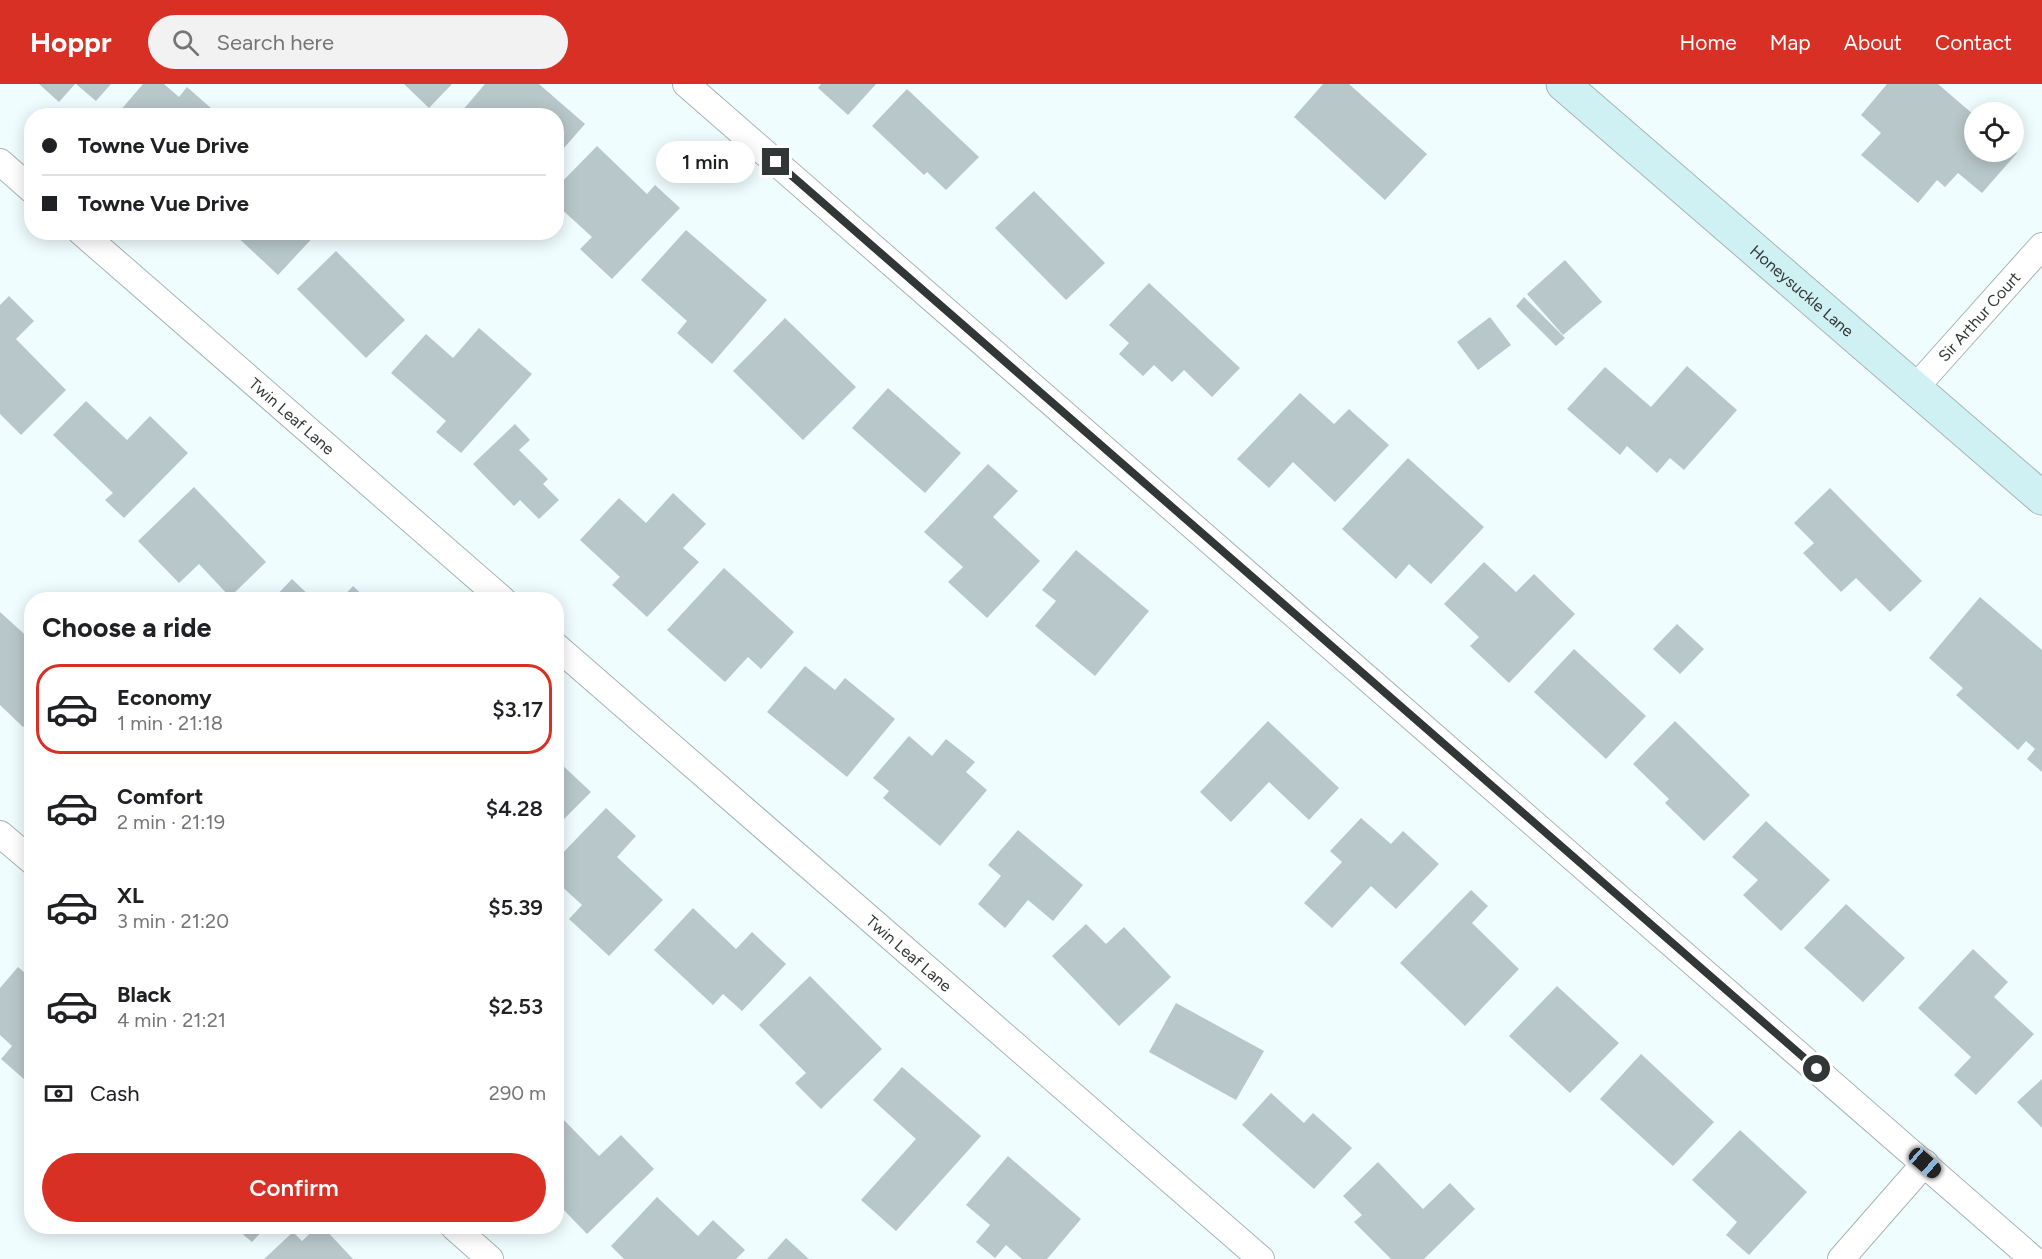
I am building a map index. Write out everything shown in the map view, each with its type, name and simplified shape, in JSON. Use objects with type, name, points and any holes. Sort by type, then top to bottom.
[{"type":"street","points":[[686,84],[2033,1259]]},
{"type":"street","name":"Honeysuckle Lane","points":[[1563,84],[2042,498]]},
{"type":"street","points":[[0,162],[24,183]]},
{"type":"street","name":"Twin Leaf Lane","points":[[90,240],[494,592]]},
{"type":"street","name":"Sir Arthur Court","points":[[1915,388],[2042,246]]},
{"type":"street","name":"Twin Leaf Lane","points":[[564,653],[1261,1259]]},
{"type":"street","points":[[0,834],[24,854]]},
{"type":"street","points":[[1841,1259],[1925,1163]]},
{"type":"street","points":[[462,1234],[490,1259]]},
{"type":"building","points":[[39,84],[75,84],[59,102]]},
{"type":"building","points":[[76,84],[111,84],[96,101]]},
{"type":"building","points":[[143,84],[164,84],[179,97],[187,87],[211,108],[122,108]]},
{"type":"building","points":[[404,84],[452,84],[429,108]]},
{"type":"building","points":[[485,84],[539,84],[585,124],[564,148],[564,108],[465,108]]},
{"type":"building","points":[[821,84],[876,84],[848,115],[818,88]]},
{"type":"building","points":[[1323,84],[1349,84],[1427,154],[1385,200],[1294,117]]},
{"type":"building","points":[[1887,84],[1938,84],[1964,106],[1964,162],[2009,162],[1982,193],[1958,173],[1945,187],[1937,180],[1918,203],[1861,155],[1881,133],[1861,115]]},
{"type":"building","points":[[907,89],[979,157],[946,190],[927,172],[924,175],[872,126]]},
{"type":"building","points":[[597,146],[647,194],[655,185],[680,208],[612,279],[580,249],[592,237],[564,211],[564,180]]},
{"type":"building","points":[[1034,191],[1105,263],[1066,300],[995,228]]},
{"type":"building","points":[[686,230],[767,300],[712,364],[677,333],[687,321],[641,280]]},
{"type":"building","points":[[241,240],[311,240],[278,275]]},
{"type":"building","points":[[336,251],[405,320],[366,358],[297,289]]},
{"type":"building","points":[[1565,260],[1602,302],[1563,335],[1527,294]]},
{"type":"building","points":[[1149,283],[1240,368],[1212,397],[1184,370],[1172,382],[1154,365],[1143,376],[1119,354],[1129,343],[1109,325]]},
{"type":"building","points":[[9,296],[34,321],[16,339],[66,390],[21,435],[0,414],[0,305]]},
{"type":"building","points":[[1524,297],[1565,338],[1556,346],[1516,306]]},
{"type":"building","points":[[1490,317],[1511,345],[1478,370],[1457,342]]},
{"type":"building","points":[[785,318],[856,387],[803,440],[733,371]]},
{"type":"building","points":[[479,328],[532,374],[461,453],[436,432],[446,421],[391,373],[426,334],[453,358]]},
{"type":"building","points":[[1687,366],[1737,410],[1684,470],[1670,458],[1657,473],[1627,446],[1620,455],[1567,409],[1605,367],[1651,407]]},
{"type":"building","points":[[888,388],[961,453],[925,493],[852,428]]},
{"type":"building","points":[[1300,393],[1334,424],[1349,409],[1389,445],[1335,502],[1293,462],[1269,488],[1237,459]]},
{"type":"building","points":[[86,401],[127,440],[150,416],[188,453],[124,518],[105,500],[113,493],[53,435]]},
{"type":"building","points":[[515,424],[530,440],[519,450],[548,479],[543,484],[559,500],[539,519],[520,500],[514,506],[473,464]]},
{"type":"building","points":[[1408,458],[1484,527],[1431,584],[1409,564],[1396,579],[1342,529]]},
{"type":"building","points":[[988,464],[1018,491],[993,517],[1040,561],[987,618],[948,582],[963,567],[924,532]]},
{"type":"building","points":[[194,487],[266,562],[235,592],[225,592],[199,564],[179,583],[138,541]]},
{"type":"building","points":[[1830,488],[1922,581],[1890,612],[1856,578],[1841,592],[1803,553],[1814,543],[1794,523]]},
{"type":"building","points":[[673,493],[706,524],[683,548],[699,562],[647,617],[612,585],[620,577],[580,540],[619,498],[646,523]]},
{"type":"building","points":[[1076,550],[1149,611],[1095,676],[1035,626],[1056,601],[1042,590]]},
{"type":"building","points":[[1484,562],[1516,592],[1534,574],[1575,614],[1509,683],[1470,646],[1479,637],[1444,604]]},
{"type":"building","points":[[724,568],[794,632],[761,669],[748,657],[725,682],[667,630]]},
{"type":"building","points":[[292,579],[306,592],[280,592]]},
{"type":"building","points":[[353,586],[359,592],[347,592]]},
{"type":"building","points":[[1980,597],[2042,650],[2042,772],[2027,759],[2035,749],[2026,741],[2018,750],[1956,695],[1963,688],[1929,658]]},
{"type":"building","points":[[0,612],[24,634],[24,726],[0,705]]},
{"type":"building","points":[[1677,624],[1704,649],[1680,674],[1653,649]]},
{"type":"building","points":[[1574,649],[1646,716],[1606,759],[1534,692]]},
{"type":"building","points":[[805,666],[835,690],[845,678],[895,719],[847,777],[767,712]]},
{"type":"building","points":[[1268,721],[1339,788],[1309,820],[1269,782],[1231,822],[1200,792]]},
{"type":"building","points":[[1675,721],[1750,795],[1704,841],[1665,803],[1669,799],[1633,764]]},
{"type":"building","points":[[909,736],[932,756],[946,739],[975,762],[966,772],[987,790],[940,846],[883,798],[889,791],[873,778]]},
{"type":"building","points":[[564,767],[591,792],[564,819]]},
{"type":"building","points":[[606,808],[636,836],[617,857],[663,900],[609,956],[569,919],[582,905],[564,888],[564,852]]},
{"type":"building","points":[[1361,818],[1391,844],[1403,831],[1439,864],[1396,909],[1371,886],[1332,928],[1304,903],[1342,862],[1330,851]]},
{"type":"building","points":[[1766,821],[1830,880],[1781,931],[1743,895],[1758,880],[1732,857]]},
{"type":"building","points":[[1018,830],[1083,885],[1053,921],[1028,900],[1005,928],[978,904],[1001,876],[988,865]]},
{"type":"building","points":[[1471,890],[1488,906],[1472,923],[1519,969],[1465,1026],[1400,963]]},
{"type":"building","points":[[1846,904],[1905,958],[1863,1002],[1804,948]]},
{"type":"building","points":[[693,908],[736,949],[752,932],[786,964],[742,1011],[723,994],[713,1005],[654,950]]},
{"type":"building","points":[[1086,924],[1106,944],[1124,927],[1171,977],[1119,1026],[1052,956]]},
{"type":"building","points":[[1973,949],[2008,982],[1994,997],[2034,1034],[1976,1095],[1954,1075],[1971,1057],[1918,1008]]},
{"type":"building","points":[[18,967],[24,972],[24,1079],[1,1059],[12,1046],[0,1035],[0,988]]},
{"type":"building","points":[[810,976],[882,1049],[821,1109],[795,1083],[806,1073],[759,1025]]},
{"type":"building","points":[[1557,986],[1619,1043],[1570,1093],[1509,1036]]},
{"type":"building","points":[[1176,1003],[1264,1051],[1236,1100],[1149,1052]]},
{"type":"building","points":[[1641,1054],[1714,1122],[1673,1166],[1600,1099]]},
{"type":"building","points":[[902,1067],[981,1136],[896,1231],[861,1200],[916,1139],[873,1100]]},
{"type":"building","points":[[2042,1079],[2042,1128],[2017,1102]]},
{"type":"building","points":[[1271,1093],[1304,1123],[1313,1113],[1352,1148],[1314,1189],[1242,1125]]},
{"type":"building","points":[[564,1120],[599,1156],[621,1135],[654,1169],[587,1234],[564,1210]]},
{"type":"building","points":[[1740,1130],[1807,1192],[1749,1255],[1726,1235],[1737,1222],[1692,1180]]},
{"type":"building","points":[[1008,1156],[1081,1219],[1047,1259],[1022,1259],[1006,1245],[995,1258],[976,1242],[990,1225],[966,1205]]},
{"type":"building","points":[[1378,1162],[1423,1209],[1450,1183],[1475,1209],[1424,1259],[1391,1259],[1354,1222],[1362,1215],[1343,1196]]},
{"type":"building","points":[[657,1197],[698,1236],[713,1220],[745,1250],[736,1259],[624,1259],[611,1246]]},
{"type":"building","points":[[242,1234],[259,1234],[252,1242]]},
{"type":"building","points":[[291,1234],[295,1234],[302,1241],[310,1234],[330,1234],[353,1259],[264,1259]]},
{"type":"building","points":[[786,1238],[809,1259],[767,1259]]},
{"type":"route","points":[[776,162],[1817,1069]]}]
